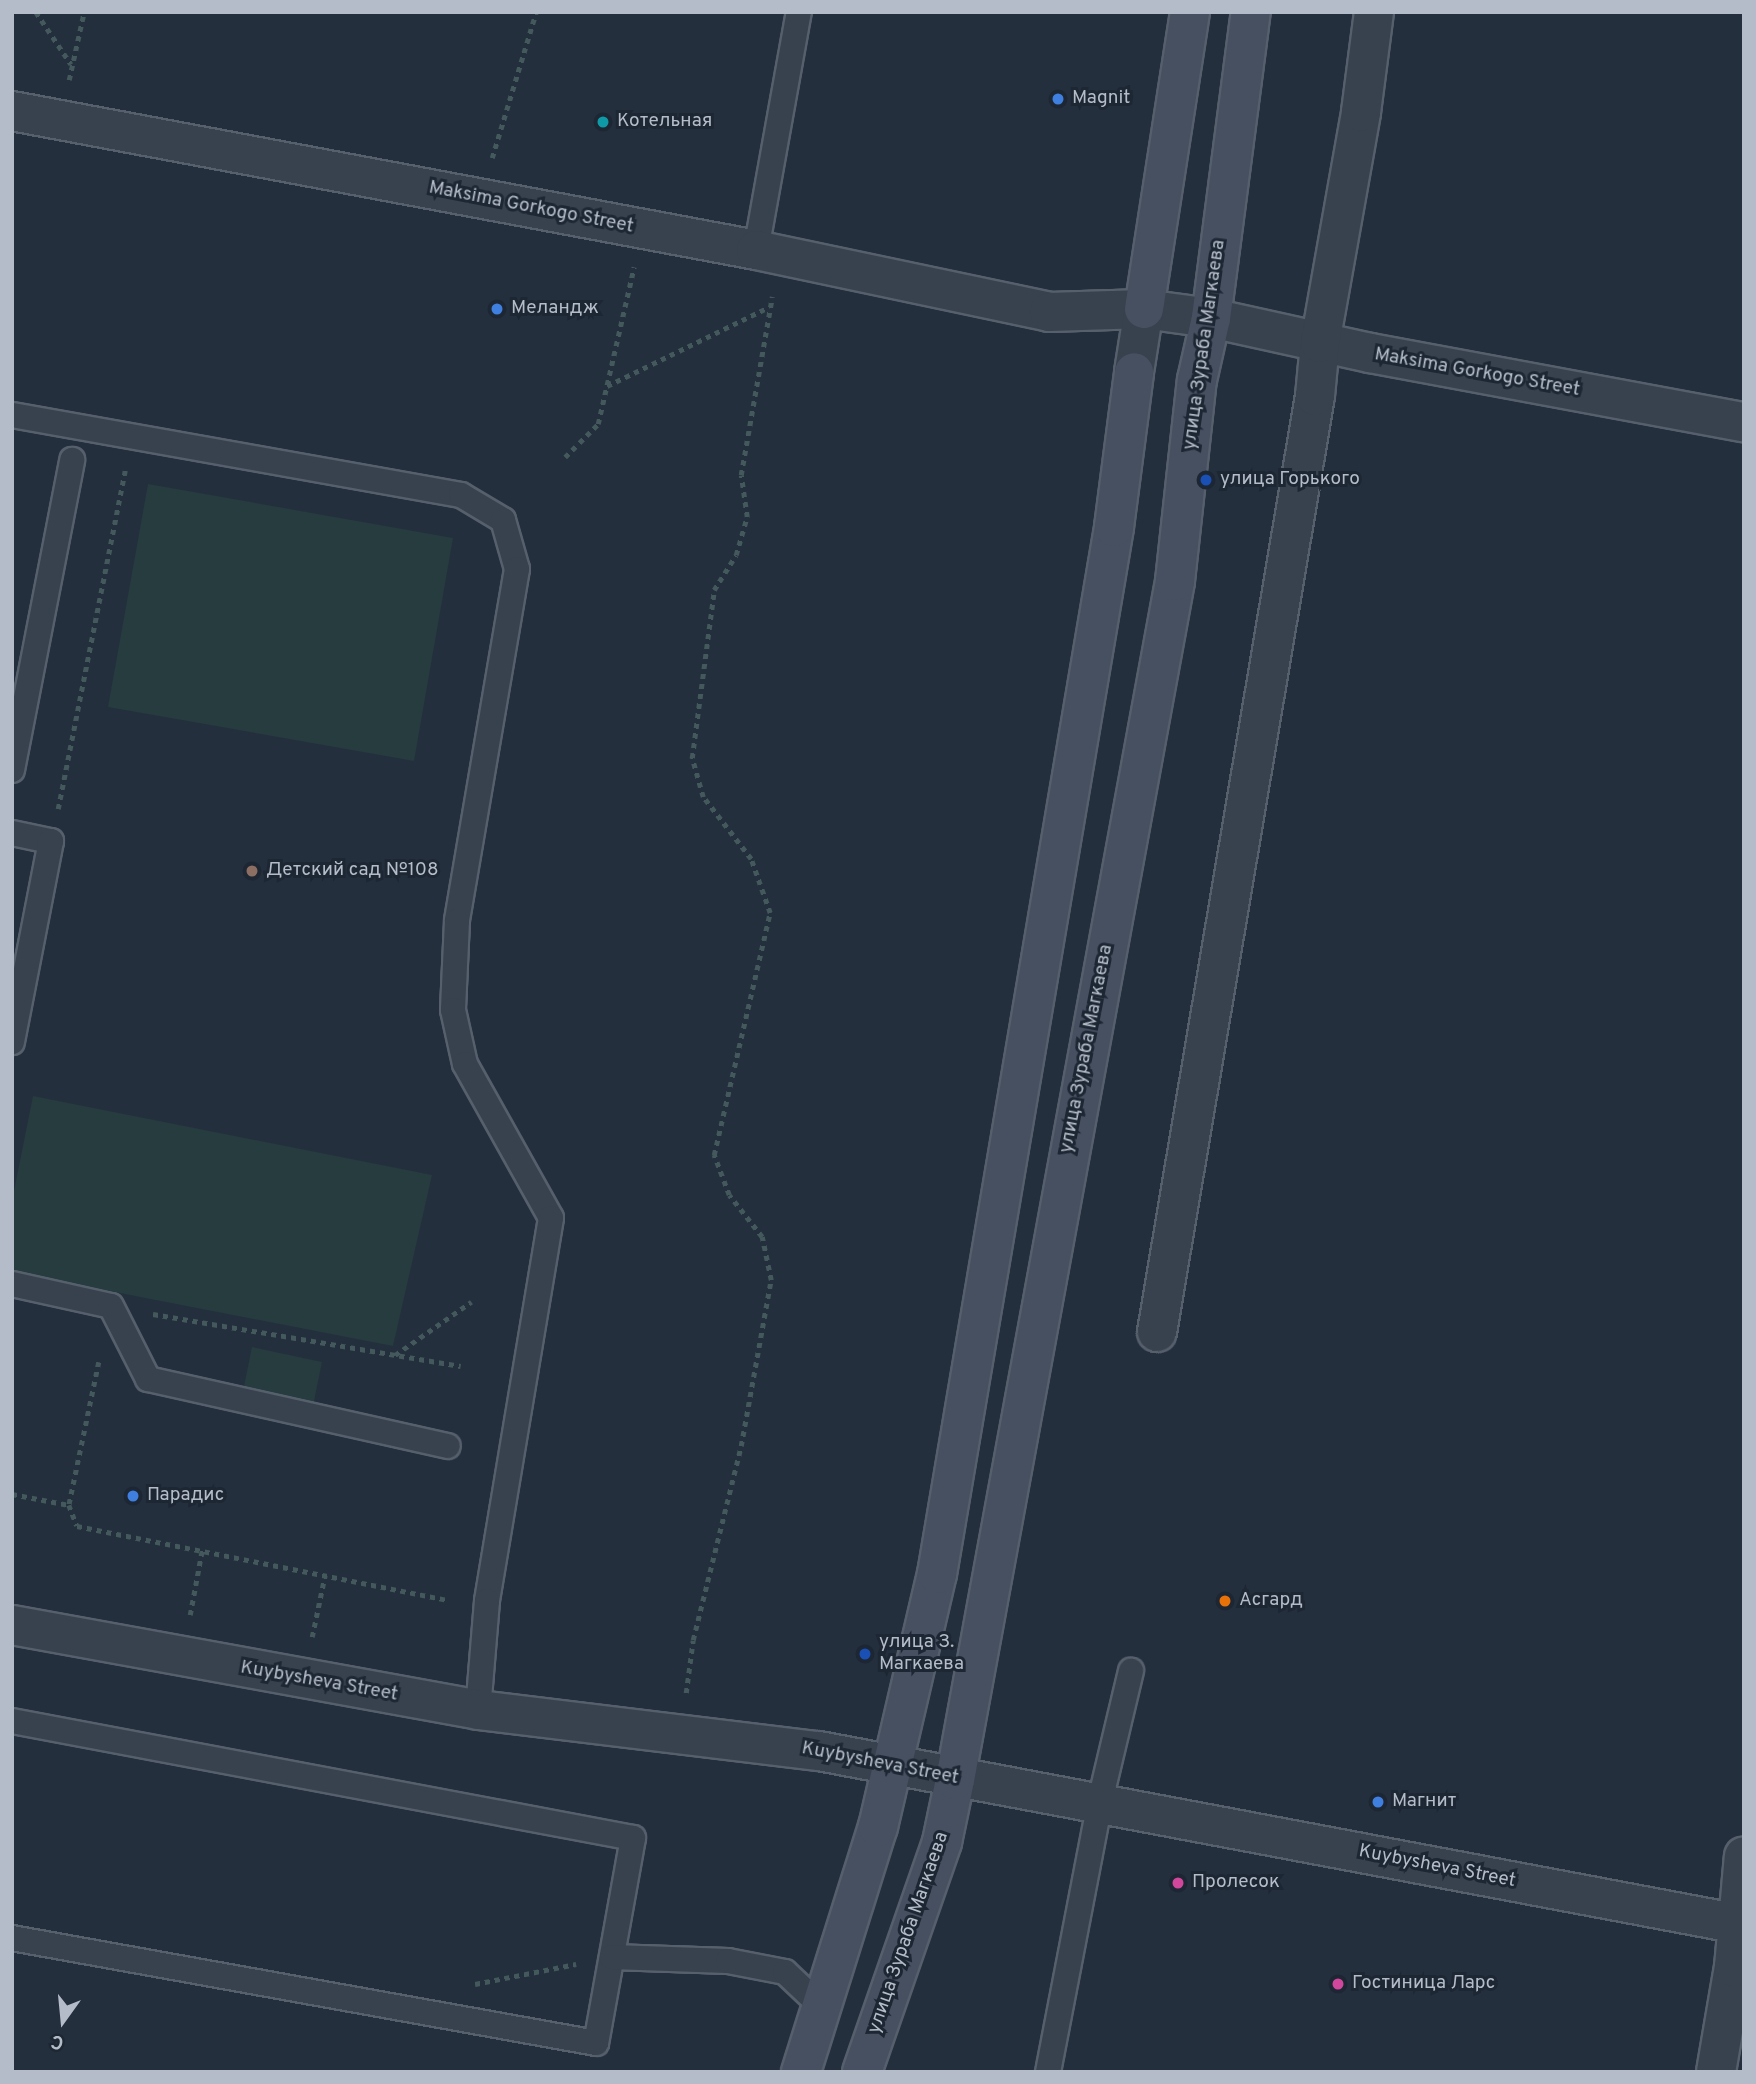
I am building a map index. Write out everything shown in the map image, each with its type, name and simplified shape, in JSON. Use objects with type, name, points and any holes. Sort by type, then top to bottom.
[{"type":"main road","points":[[1144,309],[1190,12]]},
{"type":"main road","name":"улица Зураба Магкаева","points":[[862,2072],[942,1842],[955,1780],[1175,581],[1197,380],[1211,318],[1251,12]]},
{"type":"main road","points":[[802,2072],[820,2005],[878,1827],[937,1574],[965,1424],[1112,541],[1134,372]]},
{"type":"street","points":[[1157,1332],[1315,396],[1320,343],[1350,176],[1374,12]]},
{"type":"street","name":"Maksima Gorkogo Street","points":[[12,111],[756,250],[1049,312],[1144,309],[1211,318],[1320,343],[1744,422]]},
{"type":"street","points":[[1134,372],[1144,309]]},
{"type":"street","name":"Kuybysheva Street","points":[[12,1625],[478,1710],[678,1730],[819,1751],[890,1768],[1100,1801],[1740,1924]]},
{"type":"street","points":[[1716,2072],[1740,1924],[1744,1856]]},
{"type":"lane","points":[[756,250],[799,12]]},
{"type":"lane","points":[[12,415],[461,495],[503,520],[517,569],[457,920],[453,1010],[465,1064],[551,1218],[487,1601],[478,1710]]},
{"type":"lane","points":[[12,770],[72,460]]},
{"type":"lane","points":[[12,833],[51,841],[12,1042]]},
{"type":"lane","points":[[12,1284],[111,1306],[148,1379],[448,1446]]},
{"type":"lane","points":[[1048,2072],[1100,1801],[1130,1671]]},
{"type":"lane","points":[[12,1721],[634,1838],[596,2043],[12,1938]]},
{"type":"lane","points":[[611,1957],[728,1961],[785,1972],[820,2005]]},
{"type":"path","points":[[36,12],[71,65]]},
{"type":"path","points":[[68,85],[84,12]]},
{"type":"path","points":[[491,163],[536,12]]},
{"type":"path","points":[[565,457],[598,424],[636,262]]},
{"type":"path","points":[[678,1730],[693,1640],[741,1446],[771,1280],[762,1237],[729,1195],[714,1155],[770,913],[751,859],[703,797],[692,758],[714,590],[736,555],[747,517],[741,475],[773,288]]},
{"type":"path","points":[[607,387],[770,307]]},
{"type":"path","points":[[51,841],[125,470]]},
{"type":"path","points":[[394,1356],[471,1302]]},
{"type":"path","points":[[446,1600],[77,1526],[69,1505],[111,1306],[461,1366]]},
{"type":"path","points":[[12,1494],[69,1505]]},
{"type":"path","points":[[188,1622],[202,1550]]},
{"type":"path","points":[[310,1648],[325,1575]]},
{"type":"path","points":[[465,1987],[611,1957]]},
{"type":"green space","points":[[148,484],[453,538],[414,761],[108,707]]},
{"type":"green space","points":[[33,1096],[432,1175],[393,1346],[12,1272],[12,1201]]},
{"type":"green space","points":[[252,1347],[322,1362],[313,1406],[243,1391]]},
{"type":"place","name":"Magnit","points":[[1058,99]]},
{"type":"place","name":"Котельная","points":[[603,122]]},
{"type":"place","name":"Меландж","points":[[497,309]]},
{"type":"place","name":"улица Горького","points":[[1206,480]]},
{"type":"place","name":"Детский сад №108","points":[[252,871]]},
{"type":"place","name":"Парадис","points":[[133,1496]]},
{"type":"place","name":"Асгард","points":[[1225,1601]]},
{"type":"place","name":"улица З. Магкаева","points":[[865,1654]]},
{"type":"place","name":"Магнит","points":[[1378,1802]]},
{"type":"place","name":"Пролесок","points":[[1178,1883]]},
{"type":"place","name":"Гостиница Ларс","points":[[1338,1984]]}]
